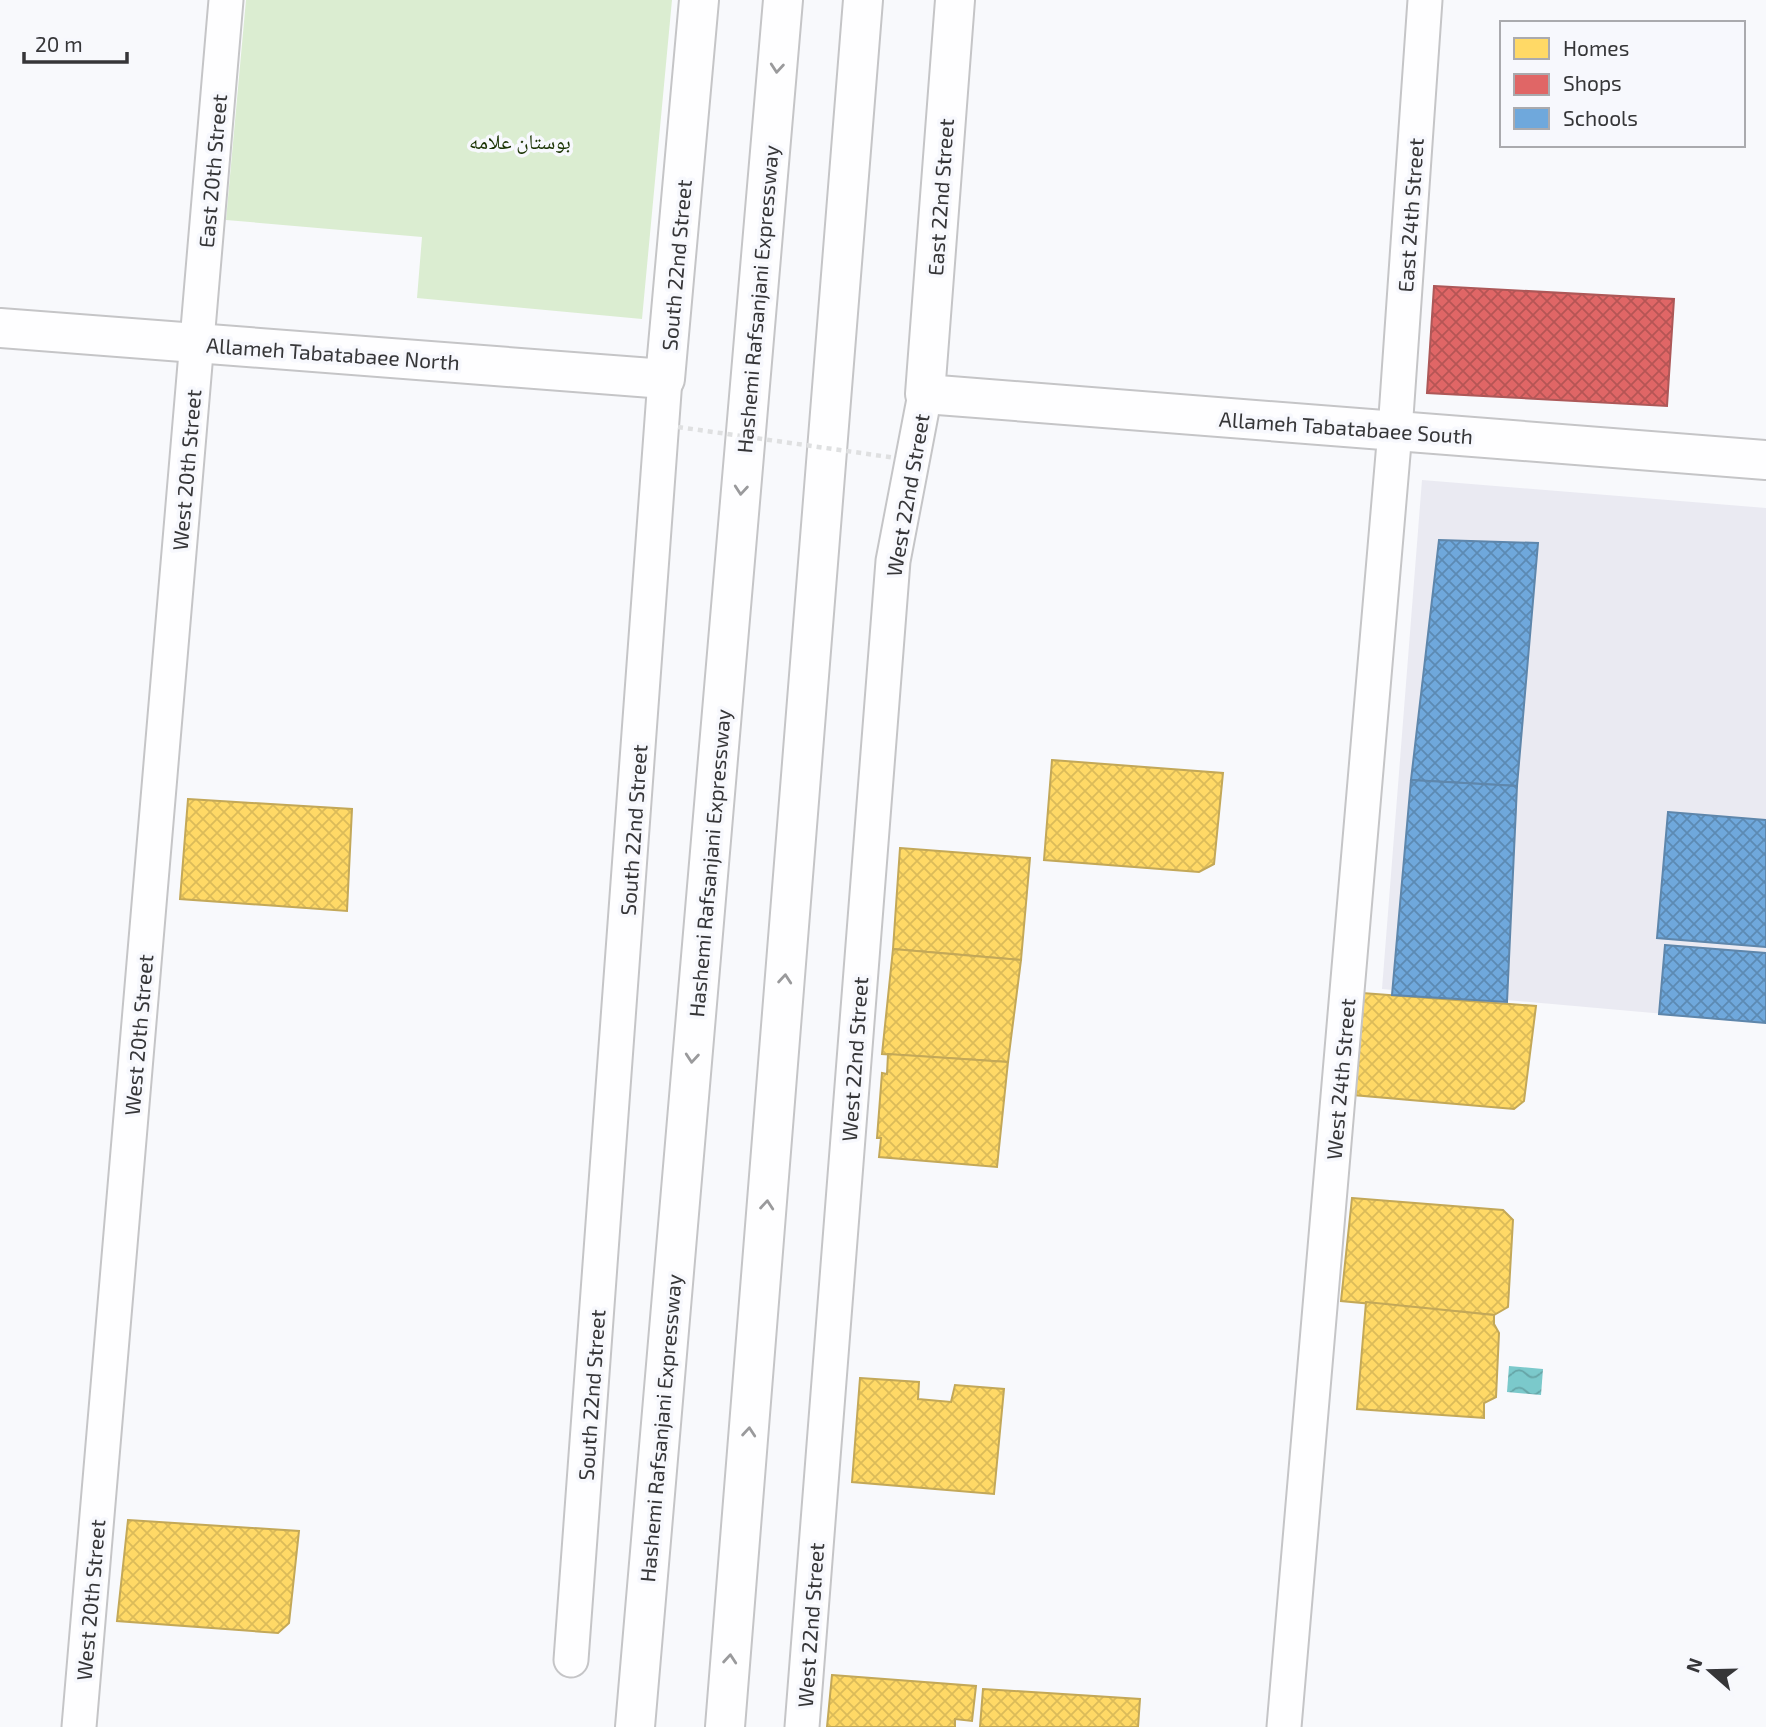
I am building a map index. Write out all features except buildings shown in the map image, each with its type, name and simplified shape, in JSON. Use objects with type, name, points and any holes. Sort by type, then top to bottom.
[{"type":"main road","name":"South 22nd Street","points":[[665,379],[699,0]]},
{"type":"main road","name":"Hashemi Rafsanjani Expressway","points":[[635,1727],[783,0]]},
{"type":"main road","points":[[725,1727],[863,0]]},
{"type":"main road","name":"East 22nd Street","points":[[925,394],[955,0]]},
{"type":"main road","name":"Allameh Tabatabaee North","points":[[0,327],[665,379]]},
{"type":"main road","name":"Allameh Tabatabaee South","points":[[925,394],[1766,460]]},
{"type":"main road","points":[[620,1727],[643,1627]]},
{"type":"street","name":"East 20th Street","points":[[197,343],[226,0]]},
{"type":"street","name":"East 24th Street","points":[[1395,431],[1425,0]]},
{"type":"street","name":"West 20th Street","points":[[79,1727],[197,343]]},
{"type":"street","name":"South 22nd Street","points":[[571,1660],[665,379]]},
{"type":"street","name":"West 22nd Street","points":[[802,1727],[893,561],[925,394]]},
{"type":"street","name":"West 24th Street","points":[[1284,1727],[1395,431]]},
{"type":"path","points":[[678,427],[896,458]]},
{"type":"shaded area","points":[[1422,480],[1766,508],[1766,1023],[1382,989]]},
{"type":"green space","name":"بوستان علامه","points":[[246,0],[672,0],[642,319],[417,298],[422,237],[226,220]]},
{"type":"water","points":[[1509,1366],[1543,1369],[1541,1395],[1507,1392]]}]
